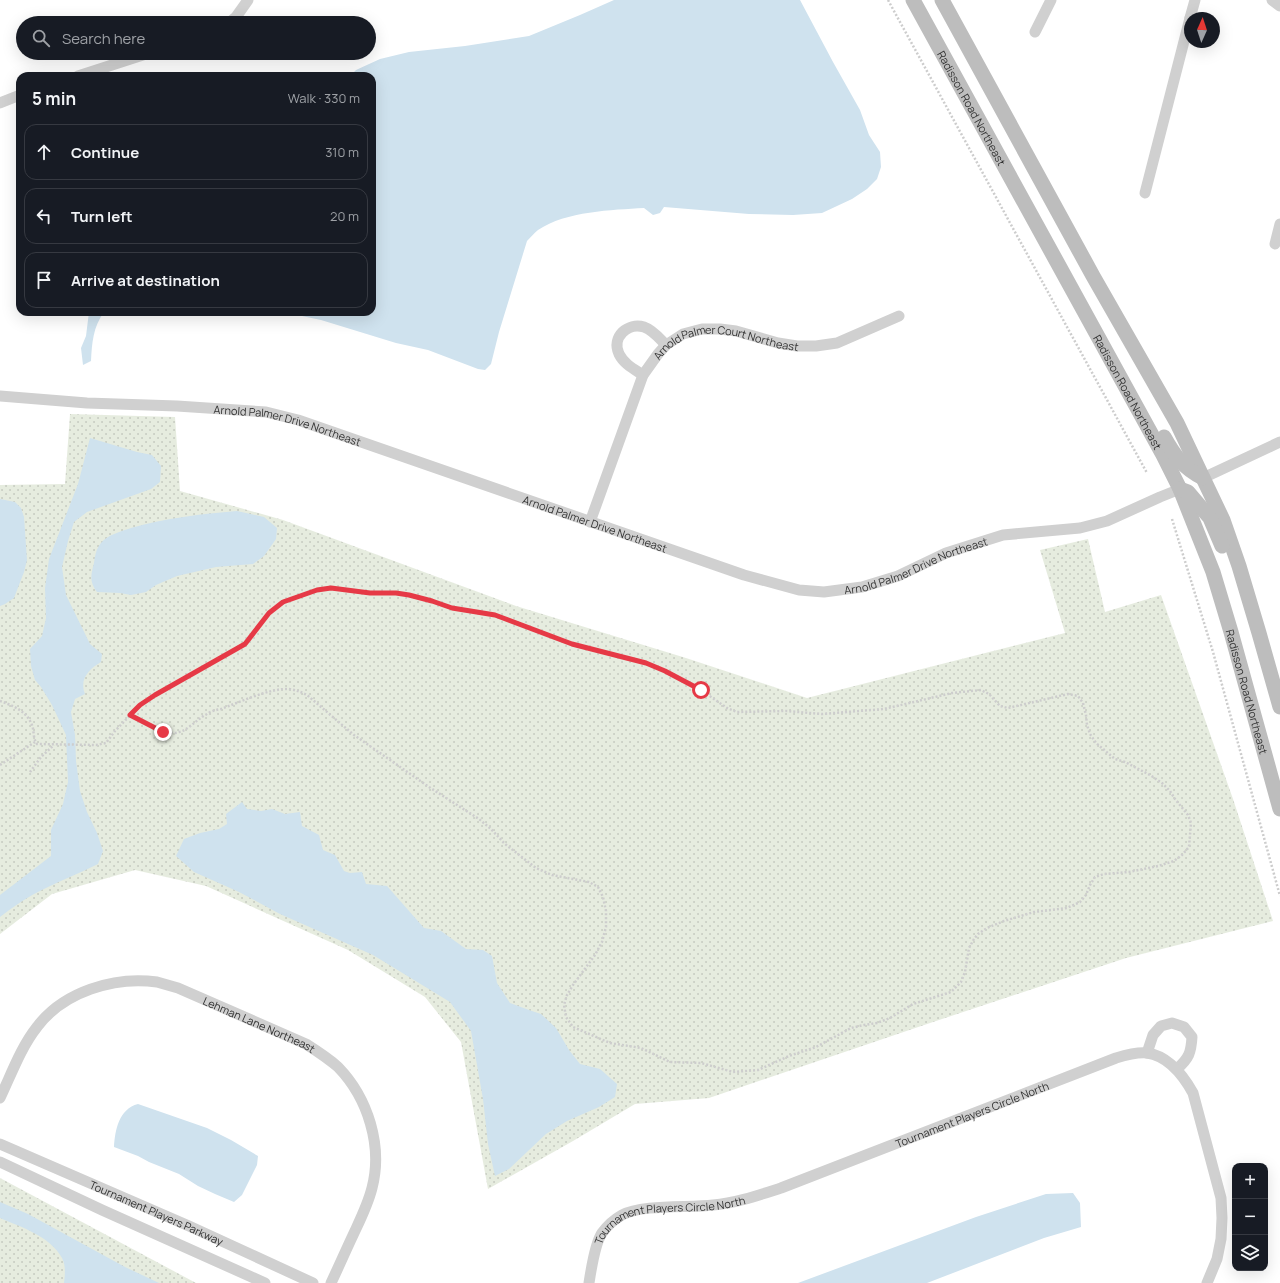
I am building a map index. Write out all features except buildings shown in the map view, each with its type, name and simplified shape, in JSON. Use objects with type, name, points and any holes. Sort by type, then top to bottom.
[{"type":"main road","name":"Radisson Road Northeast","points":[[914,0],[1180,489],[1213,572],[1232,632],[1280,809]]},
{"type":"main road","points":[[942,0],[1093,276],[1177,423],[1204,478],[1222,520],[1239,566],[1260,633],[1280,707]]},
{"type":"main road","points":[[1129,394],[1143,402],[1173,454],[1193,473],[1204,478]]},
{"type":"main road","points":[[1180,489],[1188,492],[1197,501],[1210,518],[1226,554],[1239,566]]},
{"type":"street","points":[[237,16],[248,0]]},
{"type":"street","points":[[1035,32],[1051,0]]},
{"type":"street","points":[[1192,12],[1195,0]]},
{"type":"street","points":[[1272,0],[1280,6]]},
{"type":"street","points":[[1145,193],[1184,41]]},
{"type":"street","points":[[90,72],[127,60]]},
{"type":"street","points":[[0,103],[16,97]]},
{"type":"street","points":[[1275,244],[1280,224]]},
{"type":"street","name":"Arnold Palmer Court Northeast","points":[[590,522],[643,374],[666,345],[683,334],[702,329],[714,329],[736,332],[778,343],[797,346],[816,346],[837,343],[899,316]]},
{"type":"street","points":[[643,374],[625,362],[619,355],[617,341],[622,333],[627,328],[635,326],[644,327],[650,330],[666,345]]},
{"type":"street","name":"Arnold Palmer Drive Northeast","points":[[0,396],[87,403],[177,406],[266,412],[298,420],[744,576],[799,590],[824,592],[862,587],[898,576],[946,553],[1003,535],[1080,528],[1107,521],[1180,489]]},
{"type":"street","points":[[1204,478],[1280,442]]},
{"type":"street","name":"Lehman Lane Northeast","points":[[0,1098],[23,1050],[36,1028],[51,1012],[68,1000],[85,991],[104,985],[139,981],[158,982],[178,988],[306,1044],[338,1067],[352,1084],[370,1121],[375,1142],[376,1164],[373,1187],[367,1205],[331,1283]]},
{"type":"street","points":[[1147,1053],[1153,1035],[1161,1026],[1172,1023],[1184,1027],[1192,1037],[1191,1050],[1184,1062],[1177,1069]]},
{"type":"street","name":"Tournament Players Circle North","points":[[589,1283],[601,1234],[611,1223],[623,1214],[639,1209],[714,1205],[756,1196],[804,1180],[1116,1058],[1132,1054],[1147,1053],[1167,1061],[1177,1069],[1186,1080],[1193,1093],[1221,1198],[1221,1239],[1217,1259],[1207,1283]]},
{"type":"street","name":"Tournament Players Parkway","points":[[0,1144],[189,1226],[313,1283]]},
{"type":"street","name":"Tournament Players Parkway","points":[[0,1162],[102,1210],[265,1283]]},
{"type":"path","points":[[888,0],[1147,473]]},
{"type":"path","points":[[1172,519],[1213,652],[1280,896]]},
{"type":"path","points":[[35,742],[37,744],[54,745],[96,745],[106,743],[130,715],[140,705],[245,644],[269,613],[283,602],[317,590],[331,588],[370,593],[396,593],[421,598],[452,608],[495,615],[572,644],[646,663],[682,679],[727,708],[737,712],[786,711],[822,714],[884,710],[952,693],[980,690],[989,694],[1000,706],[1008,708],[1068,694],[1078,696],[1086,715],[1086,725],[1096,743],[1115,759],[1125,762],[1162,782],[1188,815],[1191,823],[1189,847],[1174,861],[1136,871],[1104,874],[1095,878],[1086,895],[1080,902],[1067,908],[1034,912],[987,928],[978,934],[974,939],[969,948],[968,960],[961,982],[951,992],[913,1004],[890,1018],[877,1023],[864,1024],[851,1028],[816,1048],[789,1056],[758,1070],[733,1072],[701,1064],[670,1062],[641,1048],[610,1043],[574,1027],[566,1017],[564,1005],[566,995],[595,955],[602,942],[606,927],[606,912],[603,897],[598,887],[589,882],[552,875],[536,868],[505,844],[479,819],[429,788],[354,735],[307,695],[288,689],[271,692],[208,713],[184,731],[173,733],[163,732],[130,715]]},
{"type":"path","points":[[0,701],[22,712],[31,722],[35,742]]},
{"type":"path","points":[[0,765],[35,742]]},
{"type":"path","points":[[30,772],[41,757],[54,745]]},
{"type":"shaded area","points":[[70,414],[175,417],[180,491],[283,520],[516,606],[686,658],[807,698],[1065,633],[1040,550],[1088,539],[1105,612],[1161,595],[1233,799],[1273,921],[1126,958],[709,1098],[635,1104],[488,1189],[461,1042],[425,997],[348,950],[206,886],[135,870],[52,894],[0,934],[0,485],[65,484]]},
{"type":"shaded area","points":[[0,1178],[196,1283],[0,1283]]},
{"type":"water","points":[[614,0],[800,0],[860,110],[869,135],[880,152],[881,167],[877,179],[867,189],[852,199],[822,213],[793,215],[749,214],[664,207],[660,213],[653,215],[644,208],[618,210],[575,215],[549,224],[538,230],[527,241],[499,332],[491,364],[485,370],[478,369],[428,350],[396,343],[321,320],[302,316],[376,316],[376,72],[354,72],[380,59],[409,52],[465,46],[529,36]]},
{"type":"water","points":[[88,316],[101,316],[95,329],[91,361],[83,365],[81,348],[86,336]]},
{"type":"water","points":[[90,438],[152,455],[161,466],[160,482],[151,489],[87,512],[74,522],[62,567],[66,595],[90,644],[102,654],[101,662],[86,675],[83,684],[85,694],[75,699],[71,712],[75,735],[76,761],[80,791],[103,851],[98,864],[33,895],[0,917],[0,895],[51,856],[51,830],[63,804],[68,782],[66,735],[52,705],[35,680],[31,666],[30,649],[42,636],[46,618],[45,588],[49,559],[78,484]]},
{"type":"water","points":[[0,499],[15,502],[21,508],[24,517],[27,560],[14,598],[0,606]]},
{"type":"water","points":[[237,511],[264,517],[277,528],[276,539],[264,556],[253,564],[216,567],[177,576],[156,585],[146,592],[131,595],[97,592],[94,588],[91,578],[96,553],[101,543],[111,536],[131,528],[170,519]]},
{"type":"water","points":[[242,802],[247,809],[261,811],[272,809],[285,814],[300,812],[302,826],[319,835],[323,850],[335,855],[344,871],[350,873],[362,872],[366,884],[387,886],[424,928],[441,931],[466,949],[483,950],[492,956],[497,983],[510,1003],[541,1014],[556,1028],[569,1050],[580,1064],[600,1069],[617,1084],[615,1097],[599,1107],[567,1121],[546,1134],[509,1169],[495,1176],[488,1144],[483,1099],[471,1031],[450,1002],[373,955],[280,914],[239,892],[194,872],[176,856],[184,839],[200,833],[219,829],[227,824],[226,814]]},
{"type":"water","points":[[138,1104],[207,1128],[258,1156],[257,1165],[242,1195],[234,1202],[198,1186],[179,1174],[114,1147],[117,1127],[122,1115],[126,1110]]},
{"type":"water","points":[[1073,1193],[1080,1203],[1081,1227],[1044,1238],[927,1283],[798,1283],[976,1217],[1046,1194]]},
{"type":"water","points":[[0,1202],[28,1214],[125,1267],[159,1283],[64,1283],[64,1264],[57,1250],[43,1238],[0,1218]]},
{"type":"route","points":[[163,732],[130,715],[140,705],[155,695],[245,644],[252,637],[259,624],[269,613],[283,602],[317,590],[331,588],[357,592],[384,594],[396,593],[409,595],[452,608],[495,615],[572,644],[646,663],[682,679],[701,690]]}]
